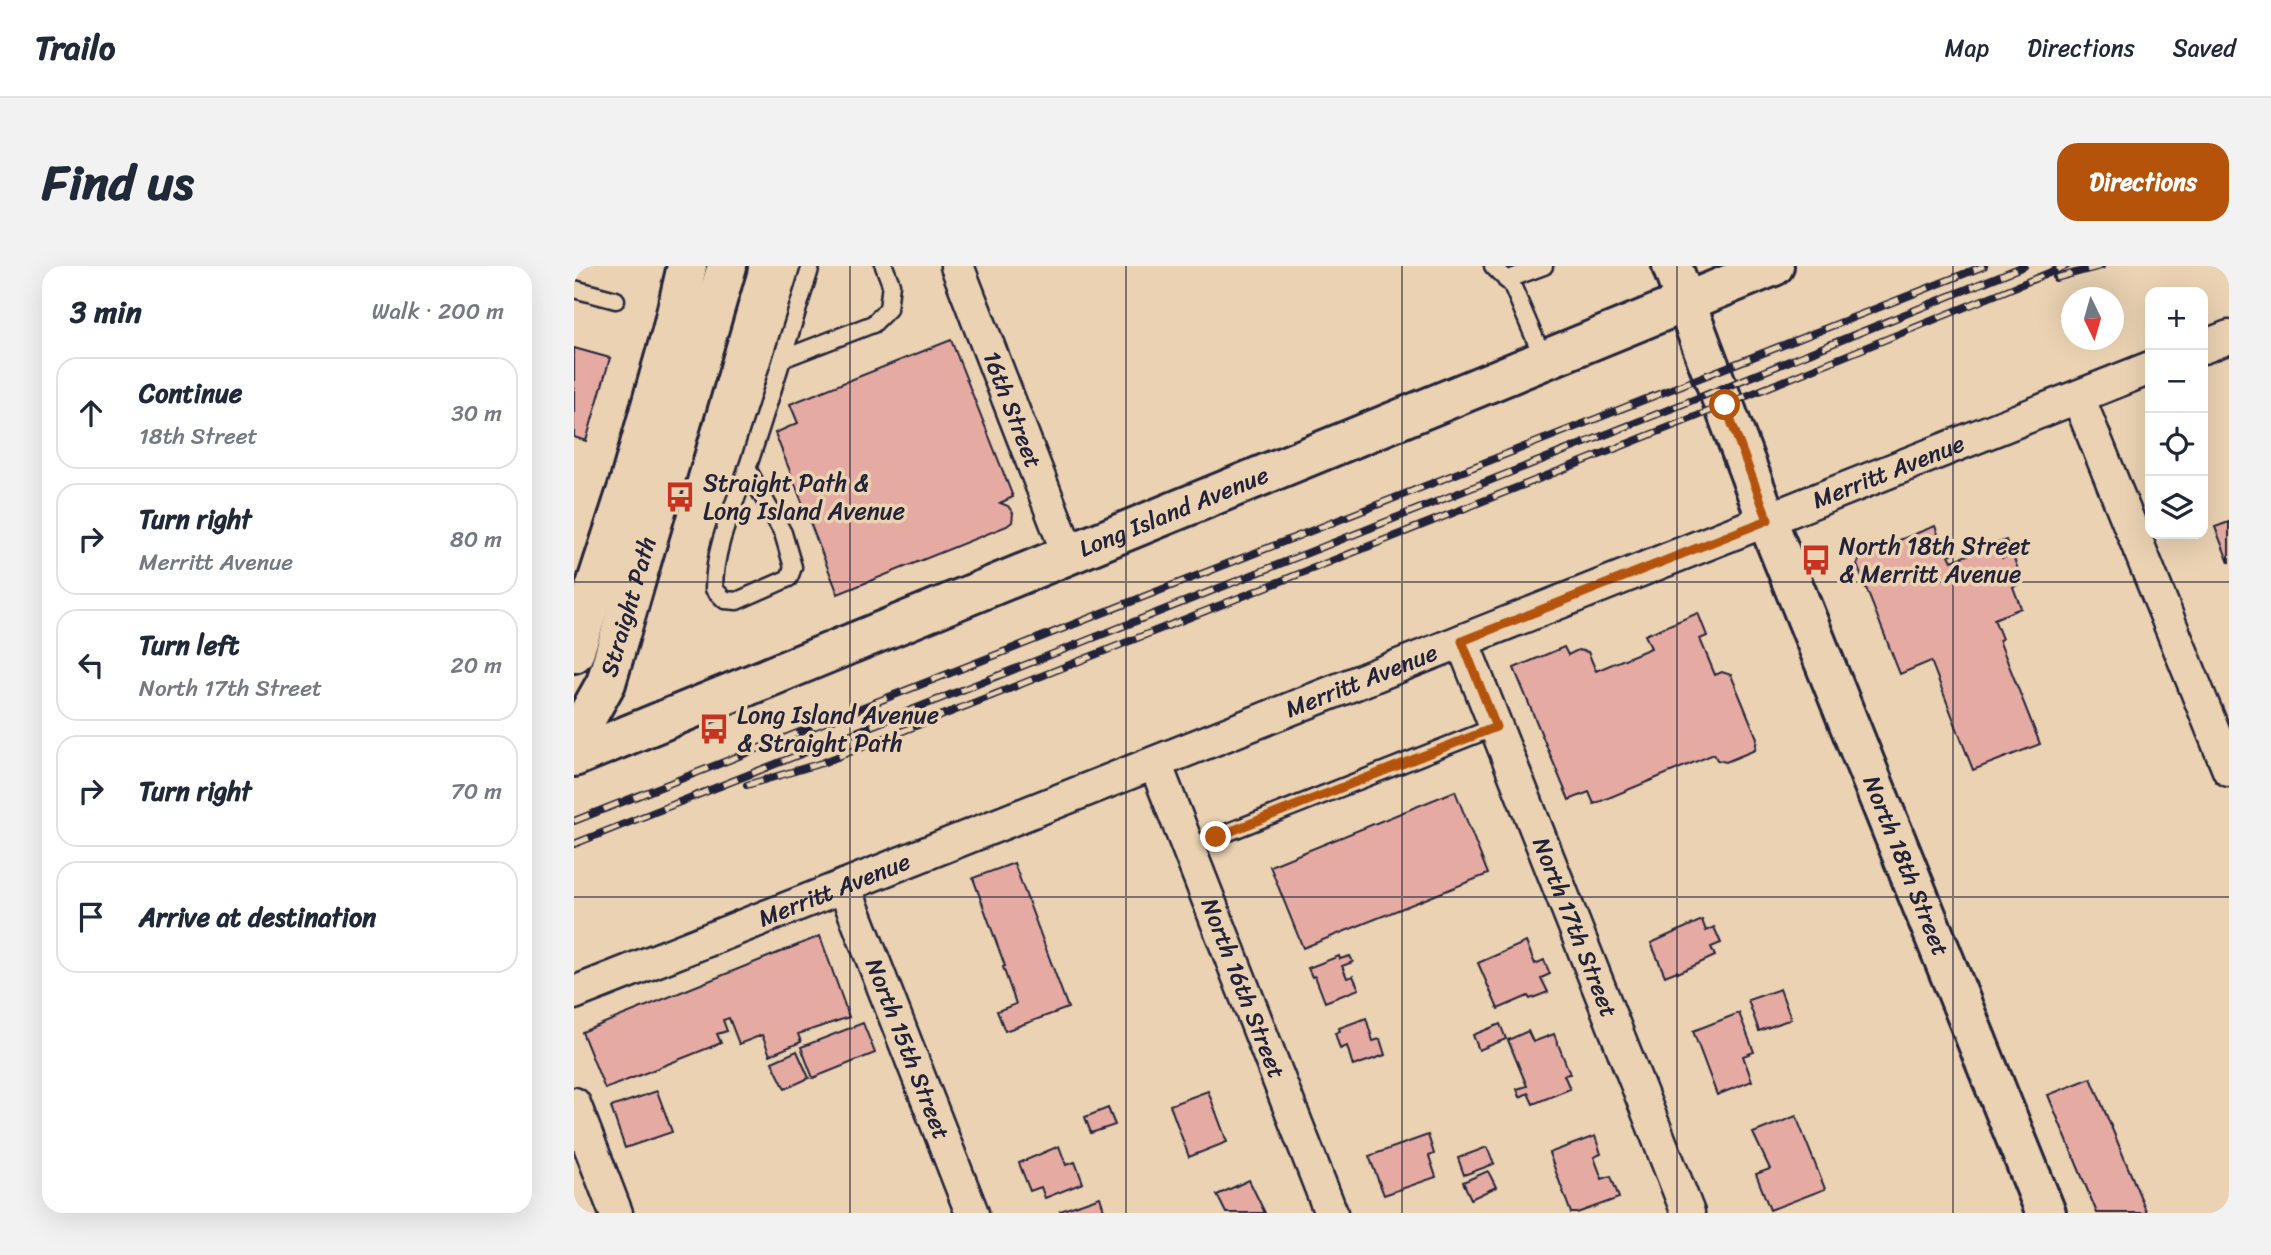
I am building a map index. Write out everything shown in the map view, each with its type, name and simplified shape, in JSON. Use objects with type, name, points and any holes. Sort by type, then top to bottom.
[{"type":"street","name":"Straight Path","points":[[574,653],[629,484],[672,331],[687,266]]},
{"type":"street","name":"Straight Path","points":[[574,740],[606,683],[727,266]]},
{"type":"street","name":"16th Street","points":[[957,266],[1068,554]]},
{"type":"street","name":"North 18th Street","points":[[1672,266],[1768,520],[2046,1213]]},
{"type":"street","name":"Long Island Avenue","points":[[574,757],[1774,266]]},
{"type":"street","points":[[2208,345],[2229,337]]},
{"type":"street","name":"Merritt Avenue","points":[[574,993],[2145,370]]},
{"type":"street","points":[[2078,397],[2229,770]]},
{"type":"street","name":"North 17th Street","points":[[1462,641],[1688,1213]]},
{"type":"street","name":"North 16th Street","points":[[1155,763],[1331,1213]]},
{"type":"street","name":"North 15th Street","points":[[844,887],[972,1213]]},
{"type":"street","points":[[574,1104],[583,1154],[616,1213]]},
{"type":"lane","points":[[747,468],[783,533],[793,567],[789,578],[737,601],[725,600],[714,589],[714,567],[721,539],[747,468],[811,266]]},
{"type":"lane","points":[[782,359],[873,324],[888,309],[891,284],[884,266]]},
{"type":"lane","points":[[1493,266],[1512,285],[1544,359]]},
{"type":"lane","points":[[1506,280],[1544,266]]},
{"type":"lane","points":[[574,289],[616,300]]},
{"type":"lane","points":[[1188,848],[1496,727]]},
{"type":"building","points":[[951,340],[1013,497],[1000,503],[1008,506],[1013,513],[1012,522],[838,594],[775,433],[798,423],[790,404]]},
{"type":"building","points":[[574,348],[610,358],[586,441],[574,437]]},
{"type":"building","points":[[2229,522],[2229,563],[2215,527]]},
{"type":"building","points":[[1935,526],[1943,547],[1954,544],[1957,552],[1949,555],[1952,561],[2006,540],[2009,548],[1999,551],[2002,558],[2012,554],[2023,582],[2013,587],[2021,608],[1994,619],[2002,639],[1999,640],[2040,744],[1973,770],[1931,661],[1900,674],[1857,565],[1861,555]]},
{"type":"building","points":[[1698,613],[1707,636],[1700,639],[1715,675],[1722,672],[1731,675],[1757,738],[1755,750],[1726,762],[1717,760],[1714,754],[1594,804],[1589,792],[1569,800],[1514,668],[1564,647],[1568,655],[1578,650],[1588,652],[1596,671],[1651,648],[1645,635]]},
{"type":"building","points":[[1455,791],[1488,874],[1303,948],[1270,866]]},
{"type":"building","points":[[1014,863],[1068,1008],[1005,1031],[997,1011],[1016,1004],[973,878]]},
{"type":"building","points":[[1702,920],[1706,931],[1714,927],[1721,943],[1711,947],[1715,956],[1665,976],[1651,943]]},
{"type":"building","points":[[820,936],[849,1017],[798,1034],[801,1042],[770,1055],[762,1035],[739,1044],[729,1018],[723,1020],[727,1031],[717,1034],[721,1043],[605,1089],[582,1032]]},
{"type":"building","points":[[1526,942],[1535,964],[1544,960],[1550,974],[1541,978],[1548,992],[1530,999],[1528,996],[1498,1009],[1478,963]]},
{"type":"building","points":[[1339,956],[1340,959],[1350,956],[1353,962],[1342,966],[1347,978],[1353,976],[1359,989],[1325,1002],[1315,976],[1312,977],[1308,968]]},
{"type":"building","points":[[1780,989],[1791,1019],[1759,1031],[1748,1000]]},
{"type":"building","points":[[1739,1013],[1754,1052],[1743,1056],[1752,1081],[1717,1095],[1693,1031]]},
{"type":"building","points":[[1366,1018],[1373,1041],[1380,1039],[1385,1055],[1353,1066],[1347,1046],[1340,1049],[1335,1033],[1340,1031],[1339,1028]]},
{"type":"building","points":[[863,1023],[875,1053],[813,1078],[801,1047]]},
{"type":"building","points":[[1500,1024],[1506,1039],[1479,1050],[1473,1035]]},
{"type":"building","points":[[1528,1031],[1533,1042],[1554,1034],[1570,1074],[1564,1075],[1570,1089],[1533,1104],[1528,1093],[1520,1097],[1517,1089],[1527,1086],[1508,1040]]},
{"type":"building","points":[[797,1051],[809,1078],[785,1089],[772,1062]]},
{"type":"building","points":[[2091,1078],[2147,1213],[2097,1213],[2048,1095]]},
{"type":"building","points":[[657,1091],[672,1132],[625,1148],[611,1107]]},
{"type":"building","points":[[1208,1091],[1227,1142],[1189,1157],[1170,1105]]},
{"type":"building","points":[[1108,1108],[1115,1125],[1091,1133],[1085,1117]]},
{"type":"building","points":[[1796,1116],[1825,1189],[1770,1210],[1756,1174],[1770,1169],[1753,1133]]},
{"type":"building","points":[[1428,1135],[1434,1154],[1429,1156],[1436,1177],[1384,1195],[1369,1156]]},
{"type":"building","points":[[1595,1136],[1601,1154],[1594,1157],[1602,1179],[1611,1176],[1619,1198],[1571,1213],[1549,1153]]},
{"type":"building","points":[[1059,1146],[1066,1165],[1075,1162],[1083,1183],[1045,1198],[1041,1187],[1030,1191],[1019,1163]]},
{"type":"building","points":[[1487,1147],[1494,1164],[1464,1175],[1458,1158]]},
{"type":"building","points":[[1488,1171],[1496,1187],[1471,1199],[1463,1182]]},
{"type":"building","points":[[1249,1180],[1265,1213],[1226,1213],[1217,1195]]},
{"type":"building","points":[[1100,1197],[1105,1213],[1060,1211]]},
{"type":"railway","points":[[574,821],[1984,266]]},
{"type":"railway","points":[[574,844],[2024,266]]},
{"type":"railway","points":[[747,785],[822,763],[1695,417],[2066,266]]},
{"type":"railway","points":[[2056,278],[2101,266]]},
{"type":"place","name":"Straight Path & Long Island Avenue","points":[[680,497]]},
{"type":"place","name":"North 18th Street & Merritt Avenue","points":[[1816,560]]},
{"type":"place","name":"Long Island Avenue & Straight Path","points":[[714,729]]},
{"type":"route","points":[[1216,837],[1496,727],[1462,641],[1768,520],[1725,405]]}]
